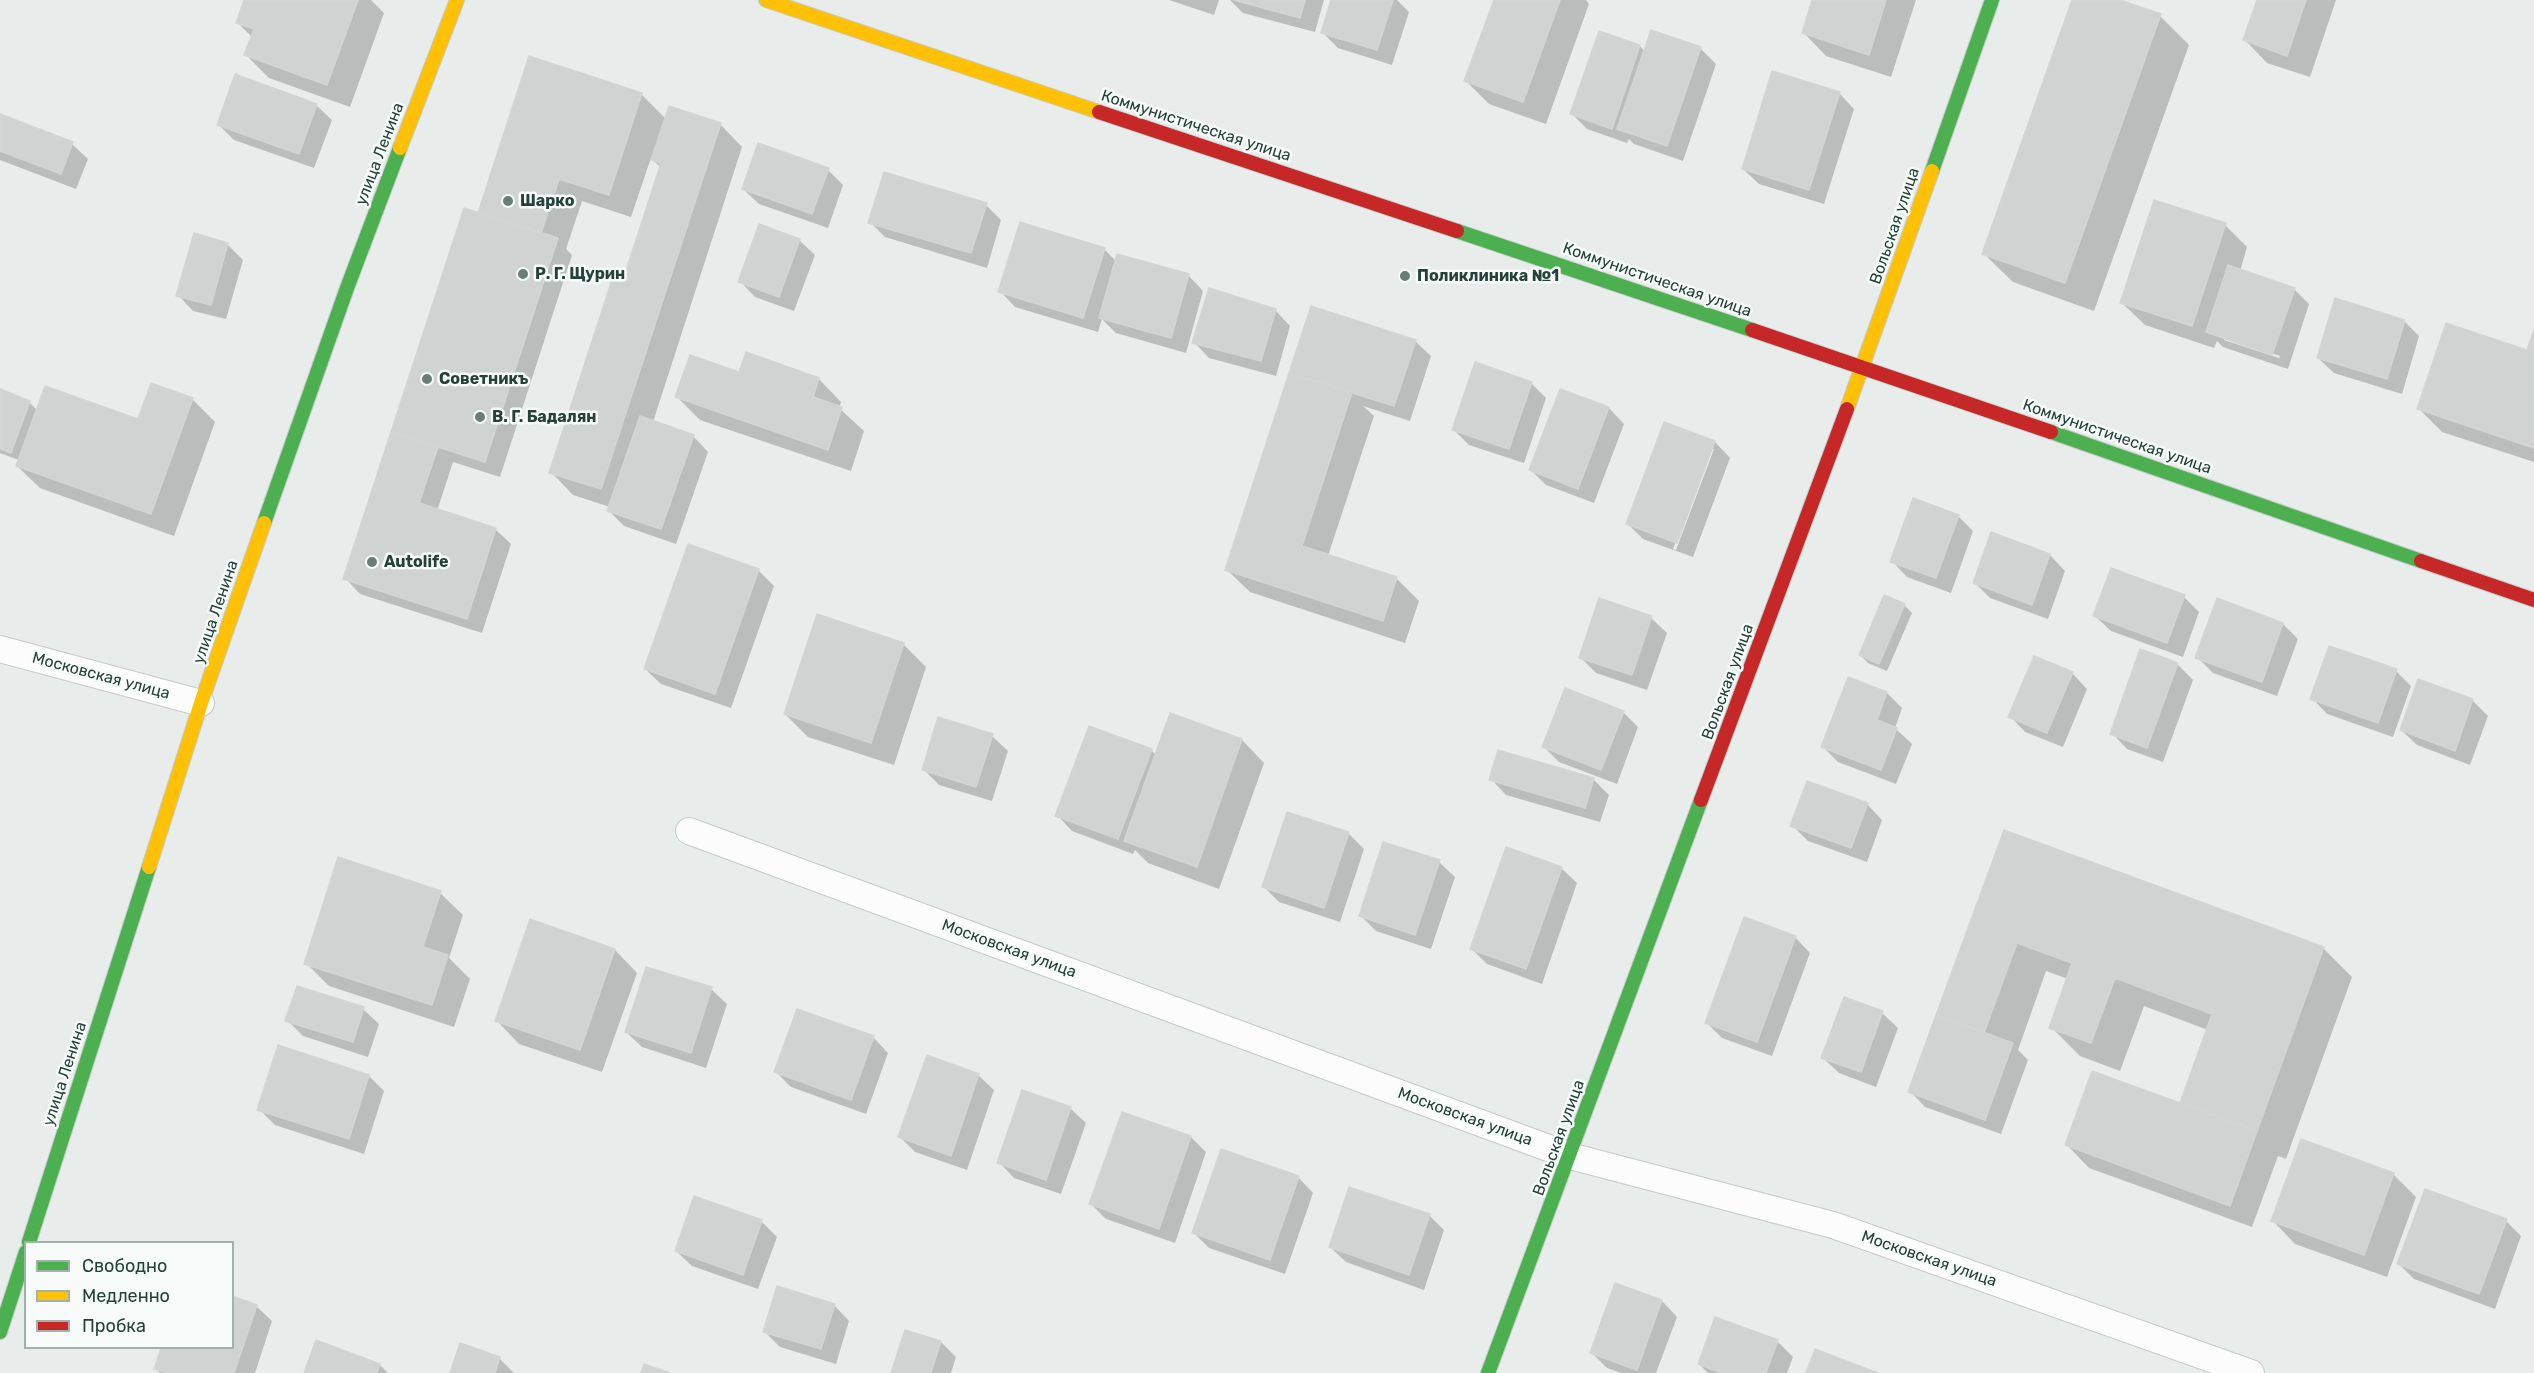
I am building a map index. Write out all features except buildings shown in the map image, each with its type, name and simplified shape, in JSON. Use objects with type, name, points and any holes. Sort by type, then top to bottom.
[{"type":"main road","name":"улица Ленина","points":[[29,1241],[201,703],[347,288],[457,0]]},
{"type":"main road","name":"Коммунистическая улица","points":[[766,0],[1863,367],[2534,600]]},
{"type":"main road","name":"Вольская улица","points":[[1488,1373],[1863,367],[1992,0]]},
{"type":"main road","points":[[0,1332],[24,1258]]},
{"type":"lane","name":"Московская улица","points":[[0,650],[201,703]]},
{"type":"lane","name":"Московская улица","points":[[689,831],[1570,1156],[1833,1225],[2251,1373]]},
{"type":"traffic: fast","points":[[1932,171],[1992,0]]},
{"type":"traffic: fast","points":[[264,523],[347,288],[400,148]]},
{"type":"traffic: fast","points":[[1457,231],[1752,330]]},
{"type":"traffic: fast","points":[[2051,432],[2421,561]]},
{"type":"traffic: fast","points":[[1488,1373],[1701,800]]},
{"type":"traffic: fast","points":[[29,1241],[149,867]]},
{"type":"traffic: fast","points":[[0,1332],[24,1258]]},
{"type":"traffic: slow","points":[[400,148],[457,0]]},
{"type":"traffic: slow","points":[[766,0],[1099,112]]},
{"type":"traffic: slow","points":[[1847,409],[1932,171]]},
{"type":"traffic: slow","points":[[149,867],[201,703],[264,523]]},
{"type":"traffic: jam","points":[[1099,112],[1457,231]]},
{"type":"traffic: jam","points":[[1752,330],[2051,432]]},
{"type":"traffic: jam","points":[[1701,800],[1847,409]]},
{"type":"traffic: jam","points":[[2421,561],[2534,600]]},
{"type":"place","name":"Шарко","points":[[508,201]]},
{"type":"place","name":"Р. Г. Щурин","points":[[523,274]]},
{"type":"place","name":"Поликлиника №1","points":[[1405,276]]},
{"type":"place","name":"Советникъ","points":[[427,379]]},
{"type":"place","name":"В. Г. Бадалян","points":[[480,417]]},
{"type":"place","name":"Autolife","points":[[372,562]]}]
